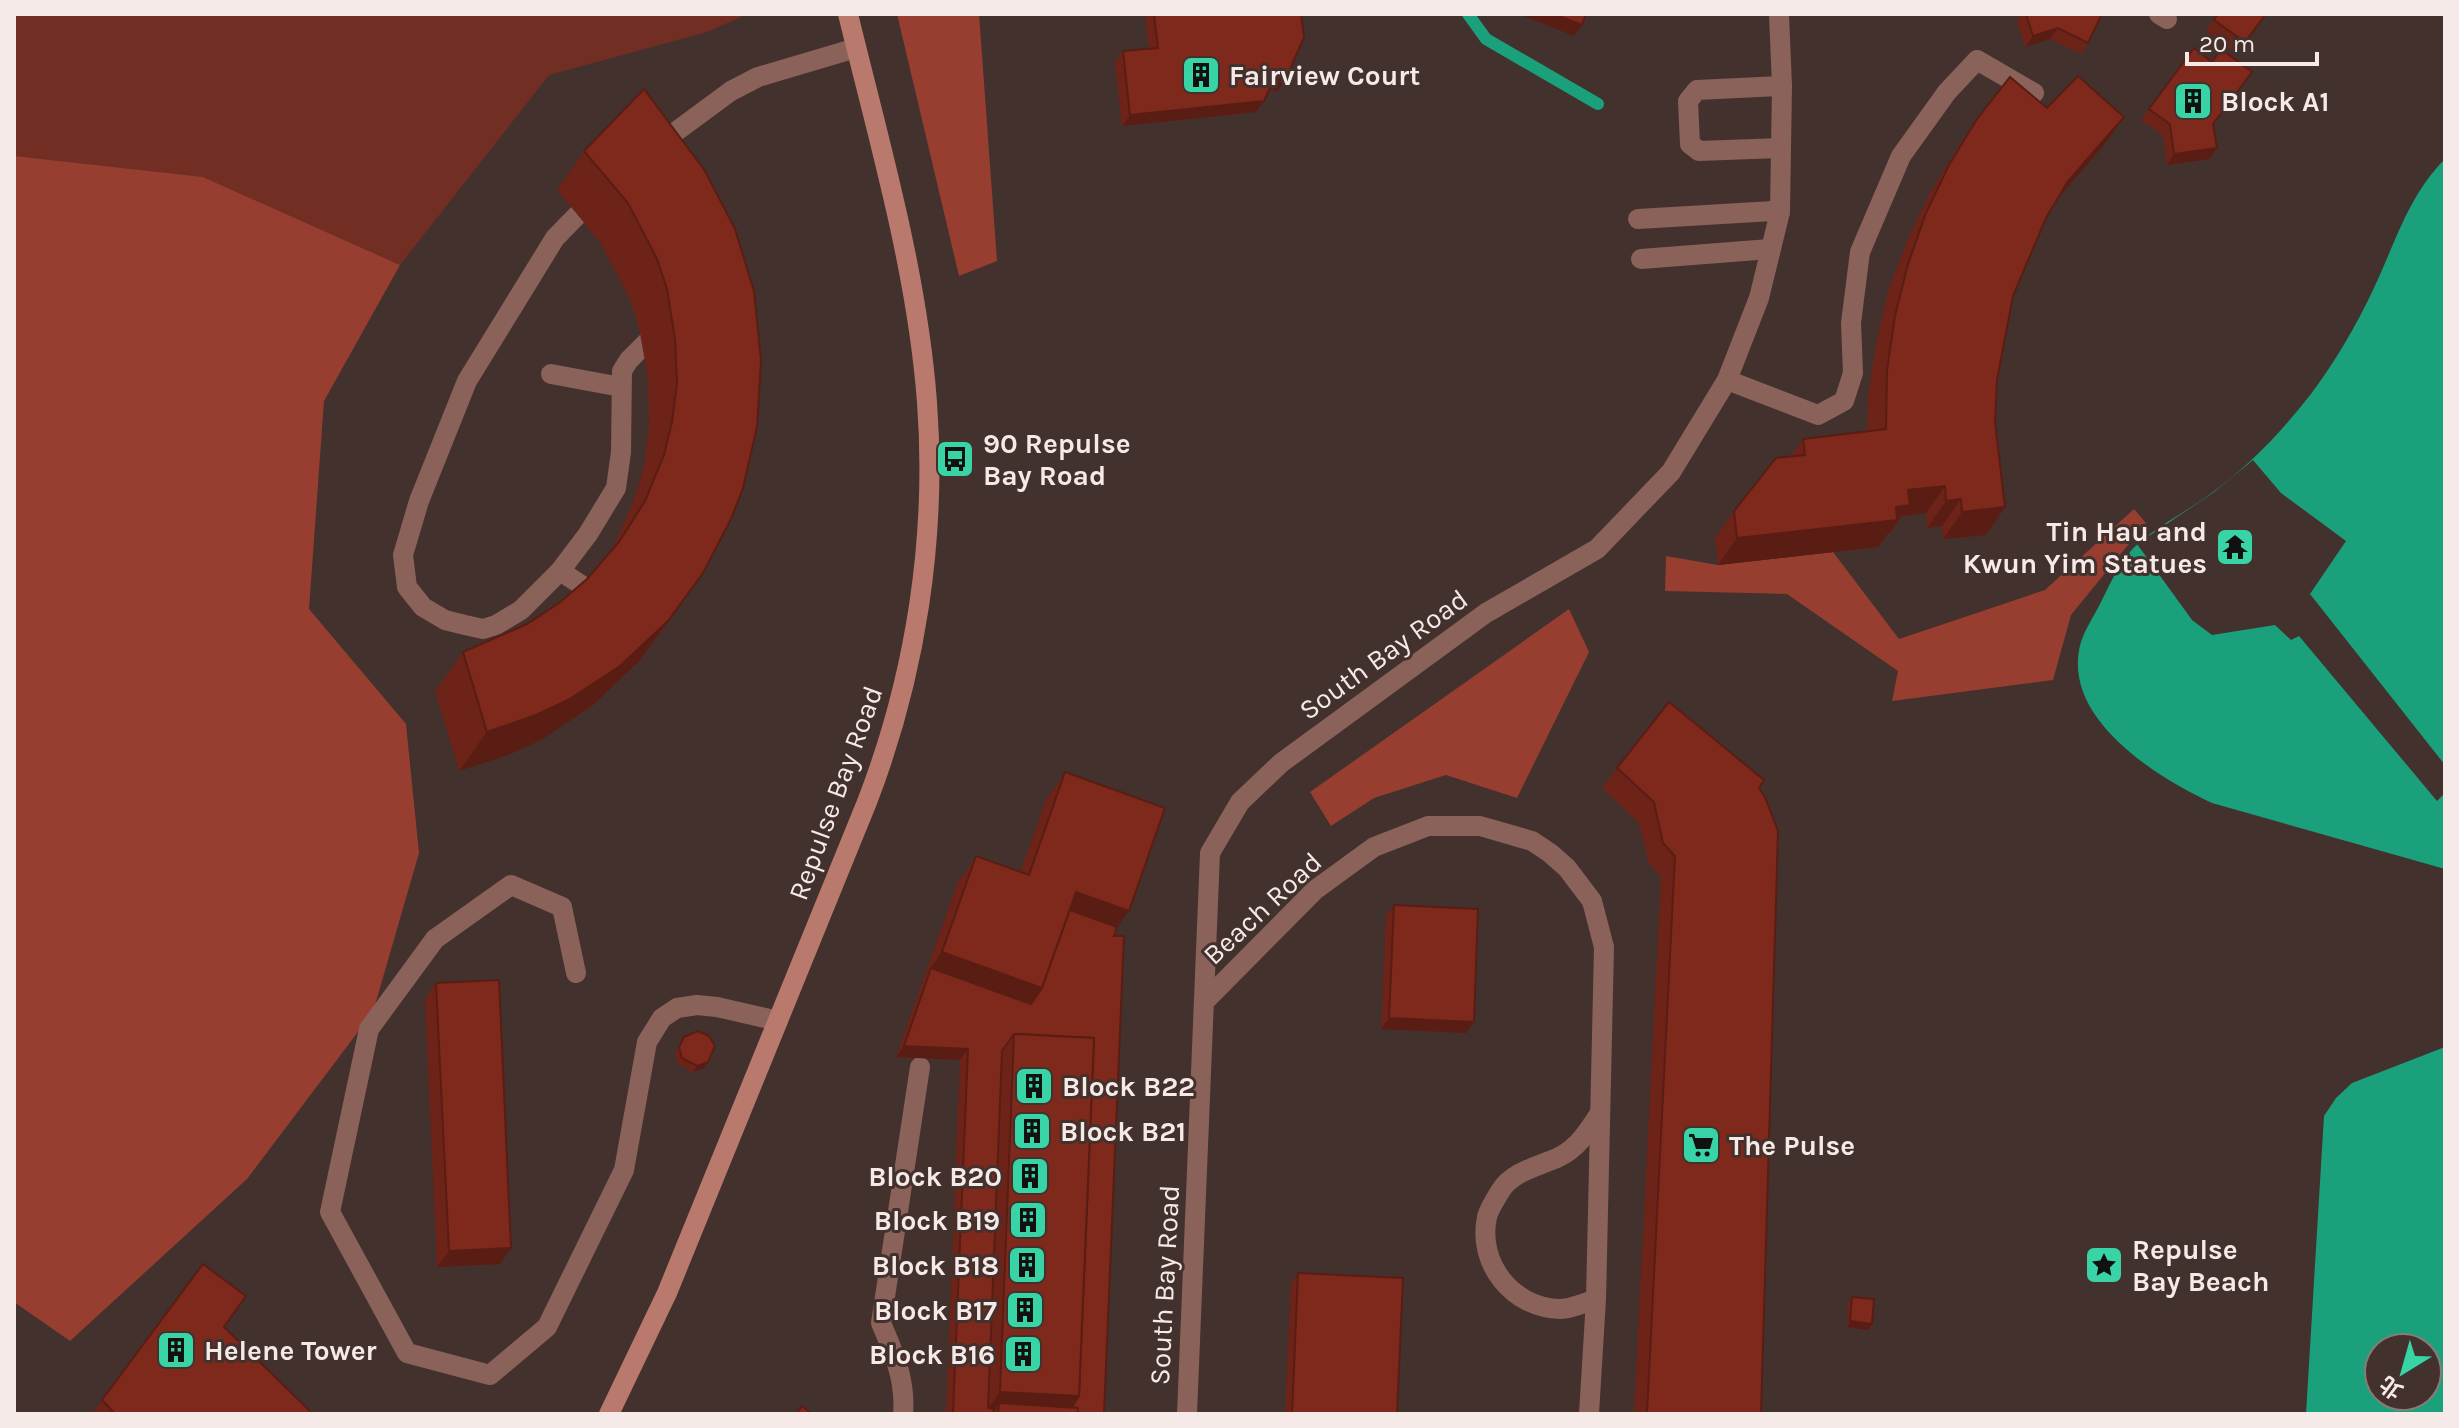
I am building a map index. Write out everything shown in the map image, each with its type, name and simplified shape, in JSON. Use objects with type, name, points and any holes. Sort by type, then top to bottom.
[{"type":"main road","name":"Repulse Bay Road","points":[[609,1414],[667,1293],[867,802],[892,733],[911,653],[927,533],[929,442],[921,355],[900,229],[848,14]]},
{"type":"street","name":"South Bay Road","points":[[1187,1414],[1210,853],[1240,802],[1281,763],[1486,613],[1597,549],[1671,472],[1727,380],[1759,298],[1780,212],[1782,86],[1779,14]]},
{"type":"street","points":[[638,160],[731,91],[758,77],[856,48]]},
{"type":"street","points":[[1727,380],[1818,415],[1844,401],[1853,373],[1851,323],[1860,252],[1901,156],[1947,92],[1977,60],[2034,93]]},
{"type":"street","points":[[1781,148],[1699,151],[1690,144],[1688,101],[1697,90],[1782,86]]},
{"type":"street","points":[[614,177],[555,238],[467,381],[419,501],[403,555],[407,587],[423,607],[445,620],[483,629],[521,610],[560,571],[588,534],[616,488],[621,452],[622,371],[652,337]]},
{"type":"street","points":[[1638,219],[1780,212]]},
{"type":"street","points":[[1641,259],[1770,249]]},
{"type":"street","points":[[551,374],[621,387]]},
{"type":"street","points":[[560,571],[595,594]]},
{"type":"street","name":"Beach Road","points":[[1205,1001],[1315,890],[1374,847],[1428,826],[1480,826],[1532,841],[1567,868],[1592,901],[1604,947],[1596,1299],[1589,1414]]},
{"type":"street","points":[[576,973],[562,907],[511,885],[435,939],[369,1029],[330,1212],[407,1353],[490,1375],[547,1327],[624,1170],[647,1042],[662,1018],[677,1008],[697,1005],[778,1021]]},
{"type":"street","points":[[903,1414],[905,1398],[897,1359],[881,1323],[920,1067]]},
{"type":"street","points":[[1596,1299],[1562,1309],[1528,1303],[1501,1282],[1486,1251],[1487,1216],[1503,1186],[1532,1166],[1561,1156],[1585,1137],[1601,1111]]},
{"type":"shaded area","points":[[14,14],[748,14],[707,32],[549,75],[400,265],[203,177],[14,156]]},
{"type":"shaded area","points":[[897,14],[979,14],[997,261],[959,276]]},
{"type":"shaded area","points":[[14,156],[203,177],[400,265],[324,401],[309,609],[406,724],[419,853],[373,1012],[247,1179],[70,1341],[14,1302]]},
{"type":"shaded area","points":[[2445,159],[2445,869],[2212,803],[2189,792],[2117,741],[2098,719],[2084,695],[2078,669],[2083,637],[2126,556],[2148,536],[2204,499],[2240,470],[2277,434],[2320,382],[2360,317],[2403,221],[2421,189]]},
{"type":"shaded area","points":[[2134,509],[2146,523],[2071,615],[2053,680],[1892,701],[1898,671],[1787,594],[1665,591],[1666,556],[1718,565],[1833,552],[1899,639],[2045,590]]},
{"type":"shaded area","points":[[1569,609],[1589,652],[1517,798],[1446,775],[1374,798],[1331,826],[1310,792]]},
{"type":"shaded area","points":[[2445,1047],[2445,1414],[2306,1414],[2324,1116],[2336,1098],[2352,1083]]},
{"type":"pier","points":[[2253,460],[2281,493],[2346,541],[2310,594],[2445,765],[2445,793],[2437,801],[2299,636],[2291,640],[2275,625],[2212,635],[2192,620],[2137,544],[2214,492]]},
{"type":"building","name":"Fairview Court","points":[[1154,14],[1301,14],[1304,37],[1285,81],[1275,77],[1264,101],[1130,115],[1123,51],[1158,48]]},
{"type":"building","points":[[1554,14],[1586,14],[1582,25]]},
{"type":"building","points":[[2026,14],[2102,14],[2088,43],[2058,28],[2033,36]]},
{"type":"building","points":[[2218,14],[2266,14],[2245,42],[2214,20]]},
{"type":"building","name":"Block A1","points":[[2194,48],[2212,62],[2221,49],[2252,72],[2213,124],[2217,148],[2174,154],[2170,124],[2149,109]]},
{"type":"building","points":[[2078,76],[2124,117],[2068,181],[2046,218],[2013,296],[1997,380],[1995,422],[2005,507],[1962,512],[1961,499],[1946,501],[1945,486],[1908,490],[1910,505],[1896,507],[1897,520],[1737,538],[1734,511],[1776,458],[1805,455],[1803,439],[1886,429],[1887,370],[1895,316],[1908,264],[1926,213],[1949,165],[1977,119],[2010,77],[2047,108]]},
{"type":"building","points":[[644,89],[705,171],[735,229],[754,291],[761,361],[757,427],[743,488],[703,573],[668,621],[620,666],[568,700],[487,732],[463,652],[527,624],[587,579],[619,542],[645,501],[664,455],[677,383],[675,339],[667,289],[657,259],[628,203],[584,151]]},
{"type":"building","name":"The Pulse","points":[[1669,702],[1764,780],[1759,788],[1778,831],[1761,1414],[1647,1414],[1675,856],[1663,843],[1654,802],[1617,768]]},
{"type":"building","points":[[1065,772],[1165,808],[1129,911],[1076,892],[1042,988],[942,952],[976,856],[1029,875]]},
{"type":"building","points":[[1394,905],[1478,909],[1474,1022],[1389,1018]]},
{"type":"building","points":[[1070,910],[1117,927],[1114,936],[1124,936],[1104,1414],[1078,1414],[1078,1408],[1072,1407],[1079,1396],[1094,1038],[1014,1034],[1002,1051],[988,1408],[995,1409],[991,1414],[953,1414],[968,1049],[904,1046],[931,968],[1031,1004],[1042,988]]},
{"type":"building","points":[[499,980],[511,1248],[449,1251],[436,983]]},
{"type":"building","points":[[698,1031],[709,1036],[715,1046],[708,1062],[697,1066],[682,1058],[679,1047],[684,1037]]},
{"type":"building","points":[[1014,1034],[1094,1038],[1079,1396],[1000,1392]]},
{"type":"building","name":"Helene Tower","points":[[203,1264],[246,1296],[224,1327],[313,1414],[115,1414],[102,1400]]},
{"type":"building","points":[[1298,1273],[1403,1278],[1397,1414],[1292,1414]]},
{"type":"building","points":[[1852,1297],[1874,1299],[1872,1324],[1850,1321]]},
{"type":"building","points":[[999,1403],[1078,1408],[1078,1414],[998,1414]]},
{"type":"building","points":[[802,1406],[812,1414],[796,1414]]},
{"type":"waterway","points":[[1468,14],[1486,39],[1598,104]]},
{"type":"place","name":"Fairview Court","points":[[1201,75]]},
{"type":"place","name":"Block A1","points":[[2193,101]]},
{"type":"place","name":"90 Repulse Bay Road","points":[[955,459]]},
{"type":"place","name":"Tin Hau and Kwun Yim Statues","points":[[2235,547]]},
{"type":"place","name":"Block B22","points":[[1034,1086]]},
{"type":"place","name":"Block B21","points":[[1032,1131]]},
{"type":"place","name":"The Pulse","points":[[1701,1145]]},
{"type":"place","name":"Block B20","points":[[1030,1176]]},
{"type":"place","name":"Block B19","points":[[1028,1220]]},
{"type":"place","name":"Block B18","points":[[1027,1265]]},
{"type":"place","name":"Repulse Bay Beach","points":[[2104,1265]]},
{"type":"place","name":"Block B17","points":[[1025,1310]]},
{"type":"place","name":"Helene Tower","points":[[176,1350]]},
{"type":"place","name":"Block B16","points":[[1023,1354]]}]
